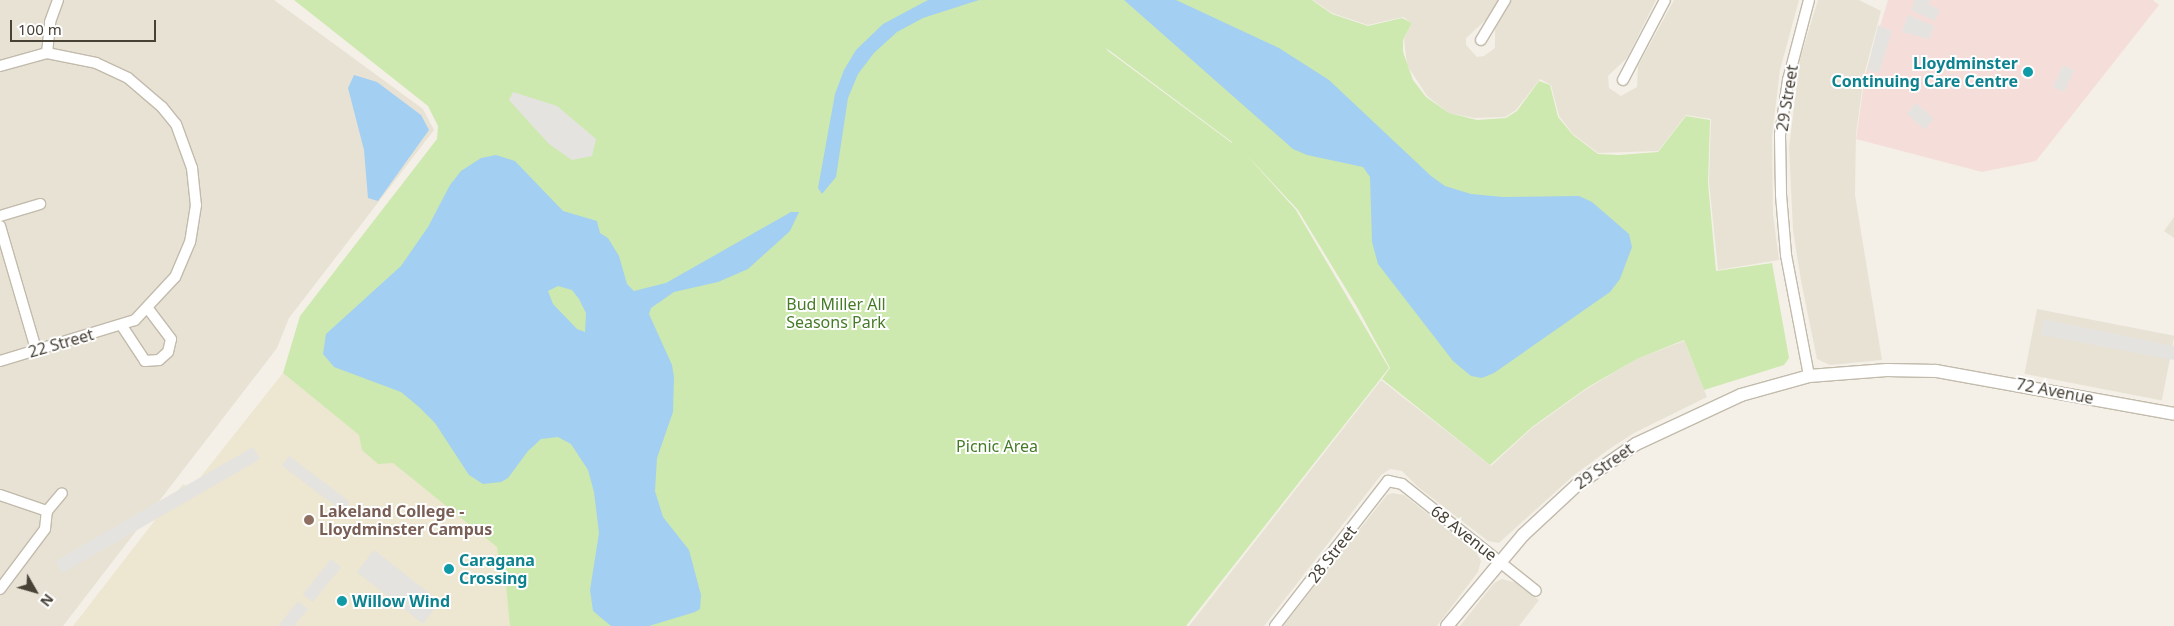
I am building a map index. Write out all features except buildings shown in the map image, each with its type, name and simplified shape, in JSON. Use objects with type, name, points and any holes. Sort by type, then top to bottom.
[{"type":"street","points":[[0,66],[47,53],[50,22],[58,0]]},
{"type":"street","points":[[1481,40],[1505,0]]},
{"type":"street","points":[[1623,80],[1665,0]]},
{"type":"street","name":"29 Street","points":[[1808,0],[1788,80],[1780,134],[1780,169],[1786,254],[1809,376]]},
{"type":"street","name":"22 Street","points":[[0,362],[36,349],[122,326],[148,309],[175,277],[195,222],[196,191],[186,145],[162,107],[128,78],[96,63],[47,53]]},
{"type":"street","points":[[0,216],[40,204]]},
{"type":"street","points":[[0,226],[36,349]]},
{"type":"street","points":[[122,326],[145,361],[159,360],[168,352],[171,339],[148,309]]},
{"type":"street","name":"29 Street","points":[[1447,626],[1499,561],[1546,511],[1636,444],[1718,404],[1809,376],[1887,370],[1936,371]]},
{"type":"street","name":"72 Avenue","points":[[1936,371],[2174,414]]},
{"type":"street","name":"68 Avenue","points":[[1388,481],[1402,484],[1536,590]]},
{"type":"street","name":"28 Street","points":[[1275,626],[1388,481]]},
{"type":"street","points":[[0,590],[45,529],[47,511],[62,493]]},
{"type":"street","points":[[0,495],[47,511]]},
{"type":"shaded area","points":[[0,0],[274,0],[423,109],[434,130],[289,318],[277,348],[63,626],[0,626]]},
{"type":"shaded area","points":[[1313,0],[1498,0],[1487,19],[1466,38],[1466,45],[1477,57],[1484,56],[1495,48],[1495,29],[1512,0],[1656,0],[1627,58],[1608,76],[1609,88],[1621,96],[1637,87],[1638,66],[1674,0],[1799,0],[1780,70],[1772,136],[1773,214],[1779,260],[1718,270],[1709,182],[1711,119],[1686,115],[1658,151],[1598,153],[1573,134],[1559,116],[1551,85],[1540,79],[1516,110],[1505,117],[1474,118],[1449,113],[1427,96],[1407,65],[1404,39],[1412,23],[1403,17],[1368,25],[1332,13]]},
{"type":"shaded area","points":[[1818,0],[1859,0],[1881,11],[1864,75],[1856,134],[1855,195],[1882,360],[1830,365],[1817,359],[1801,281],[1793,230],[1789,148],[1800,59]]},
{"type":"shaded area","points":[[1888,0],[2153,0],[2159,5],[2036,161],[1982,172],[1856,139],[1865,75]]},
{"type":"shaded area","points":[[1915,0],[1930,0],[1928,4],[1940,10],[1935,21],[1911,10]]},
{"type":"shaded area","points":[[1908,15],[1934,26],[1929,39],[1902,32]]},
{"type":"shaded area","points":[[1878,25],[1892,31],[1879,73],[1867,70]]},
{"type":"shaded area","points":[[2063,65],[2074,70],[2064,92],[2053,87]]},
{"type":"shaded area","points":[[513,92],[557,106],[596,139],[592,156],[572,160],[549,144],[509,100]]},
{"type":"shaded area","points":[[1916,103],[1934,119],[1924,129],[1907,113]]},
{"type":"shaded area","points":[[2174,217],[2174,238],[2164,231]]},
{"type":"shaded area","points":[[2037,309],[2174,336],[2162,401],[2024,374]]},
{"type":"shaded area","points":[[2043,319],[2174,346],[2174,360],[2041,335]]},
{"type":"shaded area","points":[[1684,341],[1707,397],[1634,433],[1608,450],[1573,476],[1499,543],[1488,541],[1418,487],[1402,471],[1390,469],[1381,475],[1264,626],[1189,626],[1381,380],[1491,466],[1532,428],[1588,388],[1637,359]]},
{"type":"shaded area","name":"Lakeland College - Lloydminster Campus","points":[[283,373],[501,550],[512,626],[73,626],[183,484],[191,489]]},
{"type":"shaded area","points":[[253,447],[260,459],[63,573],[56,561]]},
{"type":"shaded area","points":[[289,456],[350,502],[342,511],[282,466]]},
{"type":"shaded area","points":[[1392,493],[1404,495],[1477,553],[1481,561],[1478,572],[1437,626],[1283,626],[1387,495]]},
{"type":"shaded area","points":[[374,550],[440,602],[423,624],[357,572]]},
{"type":"shaded area","points":[[331,559],[341,567],[313,602],[303,594]]},
{"type":"shaded area","points":[[1502,579],[1517,583],[1539,600],[1519,626],[1460,626],[1494,583]]},
{"type":"shaded area","points":[[298,601],[308,609],[294,626],[278,626]]},
{"type":"green space","name":"Bud Miller All Seasons Park","points":[[294,0],[1312,0],[1332,14],[1368,26],[1402,18],[1412,23],[1403,40],[1403,52],[1413,80],[1426,97],[1449,113],[1477,120],[1506,118],[1517,111],[1539,81],[1550,85],[1558,117],[1573,135],[1598,154],[1619,155],[1658,152],[1686,116],[1710,120],[1708,183],[1716,271],[1772,263],[1789,358],[1784,365],[1704,390],[1684,340],[1637,359],[1588,387],[1532,427],[1490,465],[1382,379],[1390,368],[1357,307],[1298,210],[1244,152],[1296,210],[1389,368],[1186,626],[510,626],[506,585],[502,583],[497,547],[393,463],[378,464],[362,450],[359,435],[283,373],[300,316],[437,139],[438,126],[428,106]],"holes":[[[1106,48],[1232,142],[1108,51]]]},
{"type":"water","points":[[928,0],[979,0],[923,18],[897,32],[874,53],[858,74],[848,98],[836,177],[822,194],[818,188],[835,94],[844,70],[856,50],[883,24]]},
{"type":"water","points":[[1124,0],[1176,0],[1279,48],[1329,80],[1431,176],[1445,186],[1471,194],[1503,197],[1579,196],[1592,202],[1629,234],[1632,247],[1620,279],[1610,292],[1494,373],[1482,378],[1471,376],[1453,361],[1378,264],[1372,242],[1370,177],[1363,167],[1307,155],[1293,149]]},
{"type":"water","points":[[354,75],[377,82],[421,115],[429,130],[378,201],[368,198],[364,150],[348,88]]},
{"type":"water","points":[[496,155],[515,161],[563,211],[597,221],[600,233],[608,238],[619,256],[627,284],[634,291],[666,283],[791,212],[799,212],[790,231],[748,269],[718,282],[674,292],[651,308],[649,314],[672,365],[674,377],[673,412],[657,458],[655,491],[663,517],[689,550],[701,595],[700,609],[695,612],[649,626],[611,626],[593,611],[590,590],[599,533],[594,492],[588,470],[571,444],[558,437],[541,439],[528,451],[508,478],[501,482],[483,484],[469,475],[435,423],[401,392],[334,367],[323,354],[326,334],[401,266],[428,227],[450,185],[461,171],[481,158]],"holes":[[[558,286],[572,290],[586,313],[585,332],[577,329],[553,304],[548,291]]]},
{"type":"place","name":"Lloydminster Continuing Care Centre","points":[[2028,72]]},
{"type":"place","name":"Lakeland College - Lloydminster Campus","points":[[309,520]]},
{"type":"place","name":"Caragana Crossing","points":[[449,569]]},
{"type":"place","name":"Willow Wind","points":[[342,601]]},
{"type":"park label","name":"Picnic Area","points":[[997,446]]}]
